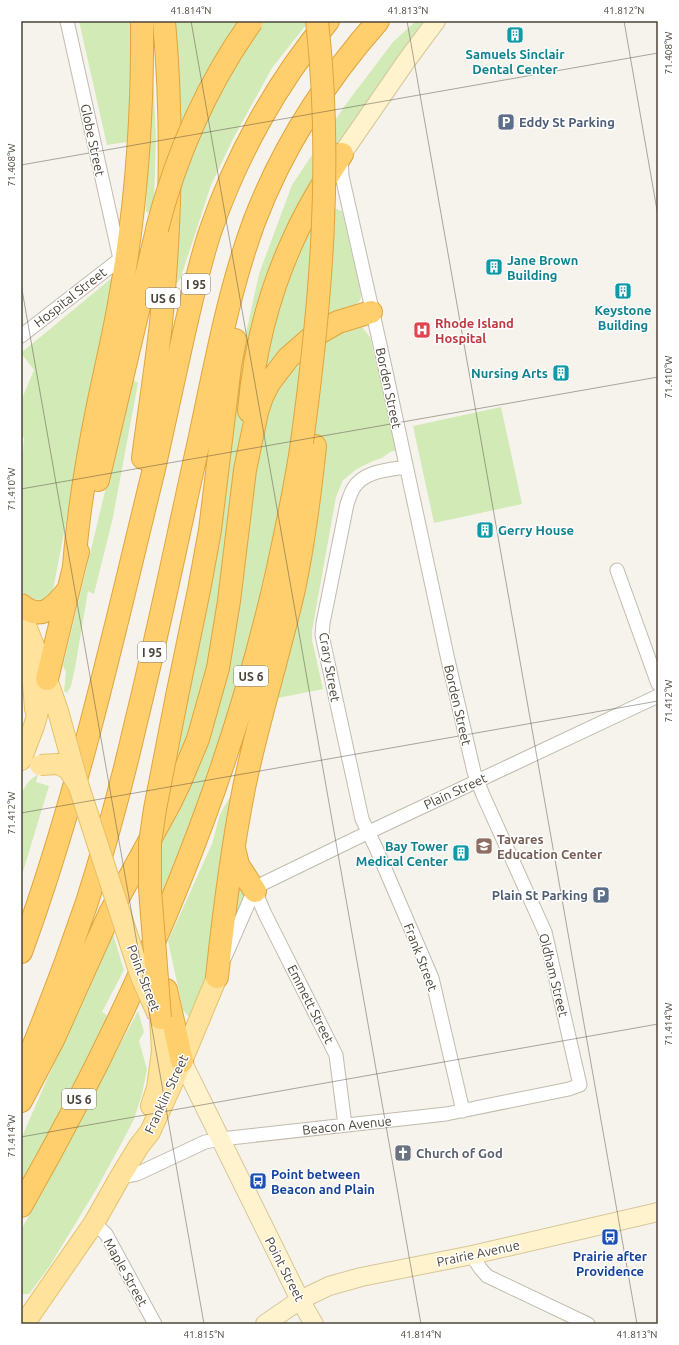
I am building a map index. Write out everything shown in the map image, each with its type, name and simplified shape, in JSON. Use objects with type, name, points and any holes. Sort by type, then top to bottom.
[{"type":"highway","points":[[47,679],[68,589],[93,500],[116,363],[119,304],[135,197],[142,77],[142,21]]},
{"type":"highway","name":"US 6","points":[[128,572],[165,279],[170,139],[164,21]]},
{"type":"highway","points":[[116,363],[180,158],[214,81],[252,21]]},
{"type":"highway","points":[[217,977],[224,911],[234,843],[252,754],[287,617],[299,563],[306,521],[309,444],[322,378],[319,294],[323,232],[325,154],[322,84],[317,21]]},
{"type":"highway","name":"I 95","points":[[21,952],[70,804],[96,711],[161,438],[191,300],[210,233],[227,188],[258,125],[291,71],[328,21]]},
{"type":"highway","name":"I 95","points":[[21,1076],[74,940],[91,889],[113,813],[136,723],[227,313],[239,267],[255,220],[283,158],[310,112],[342,65],[378,21]]},
{"type":"highway","points":[[21,1101],[53,1040],[110,913],[170,803],[198,739],[212,692],[222,642],[245,470],[254,372],[263,329],[273,290],[287,254],[300,226],[322,186],[342,154]]},
{"type":"highway","points":[[160,1018],[150,877],[151,832],[210,530],[230,366],[255,220]]},
{"type":"highway","points":[[245,470],[257,412],[269,383],[278,370],[301,346],[325,328],[338,322],[371,312]]},
{"type":"highway","name":"US 6","points":[[21,1206],[69,1119],[114,1028],[172,902],[203,822],[236,727],[261,638],[292,501],[309,444]]},
{"type":"highway","points":[[21,605],[27,610],[37,613],[49,610],[57,604],[68,589]]},
{"type":"highway","points":[[234,843],[238,865],[255,891]]},
{"type":"highway","points":[[153,935],[182,1061]]},
{"type":"main road","name":"Point Street","points":[[21,612],[58,712],[79,787],[141,977],[182,1061]]},
{"type":"main road","points":[[21,647],[33,684],[35,705],[34,726]]},
{"type":"main road","points":[[21,760],[34,726],[47,679]]},
{"type":"main road","points":[[21,774],[40,765],[58,764],[68,769],[79,787]]},
{"type":"main road","name":"Franklin Street","points":[[24,1324],[94,1223],[139,1146],[150,1132],[182,1061],[217,977]]},
{"type":"main road","points":[[139,1146],[157,1088],[162,1051],[160,1018]]},
{"type":"street","name":"Globe Street","points":[[67,21],[120,259]]},
{"type":"street","points":[[342,154],[436,21]]},
{"type":"street","name":"Borden Street","points":[[342,154],[342,176],[350,215],[371,312],[383,358],[448,660],[477,781]]},
{"type":"street","name":"Hospital Street","points":[[21,336],[120,259]]},
{"type":"street","name":"Crary Street","points":[[369,832],[362,819],[322,635],[322,623],[347,504],[353,488],[361,479],[376,472],[406,467]]},
{"type":"street","points":[[618,570],[658,684]]},
{"type":"street","name":"Plain Street","points":[[255,891],[260,885],[273,877],[317,858],[658,696]]},
{"type":"street","name":"Oldham Street","points":[[477,781],[545,932],[580,1085]]},
{"type":"street","name":"Frank Street","points":[[369,832],[432,978],[463,1111]]},
{"type":"street","name":"Franklin Street","points":[[217,977],[255,891]]},
{"type":"street","name":"Emmett Street","points":[[255,891],[336,1056],[345,1125]]},
{"type":"street","name":"Point Street","points":[[182,1061],[300,1300],[314,1324]]},
{"type":"street","name":"Beacon Avenue","points":[[120,1177],[137,1174],[205,1142],[463,1111],[569,1089],[580,1085]]},
{"type":"street","name":"Prairie Avenue","points":[[265,1324],[300,1300],[329,1286],[361,1277],[472,1256],[658,1212]]},
{"type":"street","name":"Maple Street","points":[[94,1223],[106,1234],[155,1324]]},
{"type":"street","points":[[472,1256],[487,1276],[588,1324]]},
{"type":"green space","points":[[79,21],[131,21],[132,92],[127,142],[107,145]]},
{"type":"green space","points":[[174,21],[309,21],[272,68],[234,137],[211,185],[181,277],[177,283],[174,281]]},
{"type":"green space","points":[[416,21],[428,21],[329,160],[245,404],[234,473],[213,662],[173,783],[246,333],[259,274],[292,185],[346,104],[393,42]]},
{"type":"green space","points":[[151,26],[156,138],[154,201],[152,213],[146,212]]},
{"type":"green space","points":[[320,203],[342,211],[361,297],[359,302],[266,370],[276,307]]},
{"type":"green space","points":[[113,277],[53,590],[48,599],[33,599],[21,590],[21,452],[23,451],[24,438],[21,436],[21,401],[34,370],[21,353]]},
{"type":"green space","points":[[348,326],[362,327],[370,337],[397,450],[357,469],[343,480],[336,497],[312,631],[312,640],[323,689],[278,698],[324,447],[292,442],[266,578],[236,690],[207,781],[178,859],[160,899],[159,849],[184,795],[256,448],[276,385],[295,364]]},
{"type":"green space","points":[[132,379],[138,383],[113,517],[94,594],[88,591],[75,668],[71,686],[67,693],[64,691],[66,672],[63,666]]},
{"type":"green space","points":[[501,407],[522,504],[434,523],[413,426]]},
{"type":"green space","points":[[38,774],[36,782],[49,786],[21,878],[21,793],[29,781]]},
{"type":"green space","points":[[236,794],[207,977],[197,1011],[188,1016],[183,1010],[168,941],[212,844],[220,814],[230,797]]},
{"type":"green space","points":[[239,885],[247,892],[233,926]]},
{"type":"green space","points":[[113,934],[124,970],[102,1012],[108,1016],[50,1133],[21,1184],[21,1139]]},
{"type":"green space","points":[[138,1011],[144,1032],[139,1041],[147,1069],[142,1094],[134,1119],[97,1188],[49,1267],[29,1294],[21,1294],[21,1230]]},
{"type":"place","name":"Samuels Sinclair Dental Center","points":[[515,35]]},
{"type":"place","name":"Eddy St Parking","points":[[506,122]]},
{"type":"place","name":"Jane Brown Building","points":[[494,267]]},
{"type":"place","name":"Keystone Building","points":[[623,291]]},
{"type":"place","name":"Rhode Island Hospital","points":[[422,330]]},
{"type":"place","name":"Nursing Arts","points":[[561,373]]},
{"type":"place","name":"Gerry House","points":[[485,530]]},
{"type":"place","name":"Tavares Education Center","points":[[484,846]]},
{"type":"place","name":"Bay Tower Medical Center","points":[[461,853]]},
{"type":"place","name":"Plain St Parking","points":[[601,895]]},
{"type":"place","name":"Church of God","points":[[403,1153]]},
{"type":"place","name":"Point between Beacon and Plain","points":[[258,1181]]},
{"type":"place","name":"Prairie after Providence","points":[[610,1237]]}]
